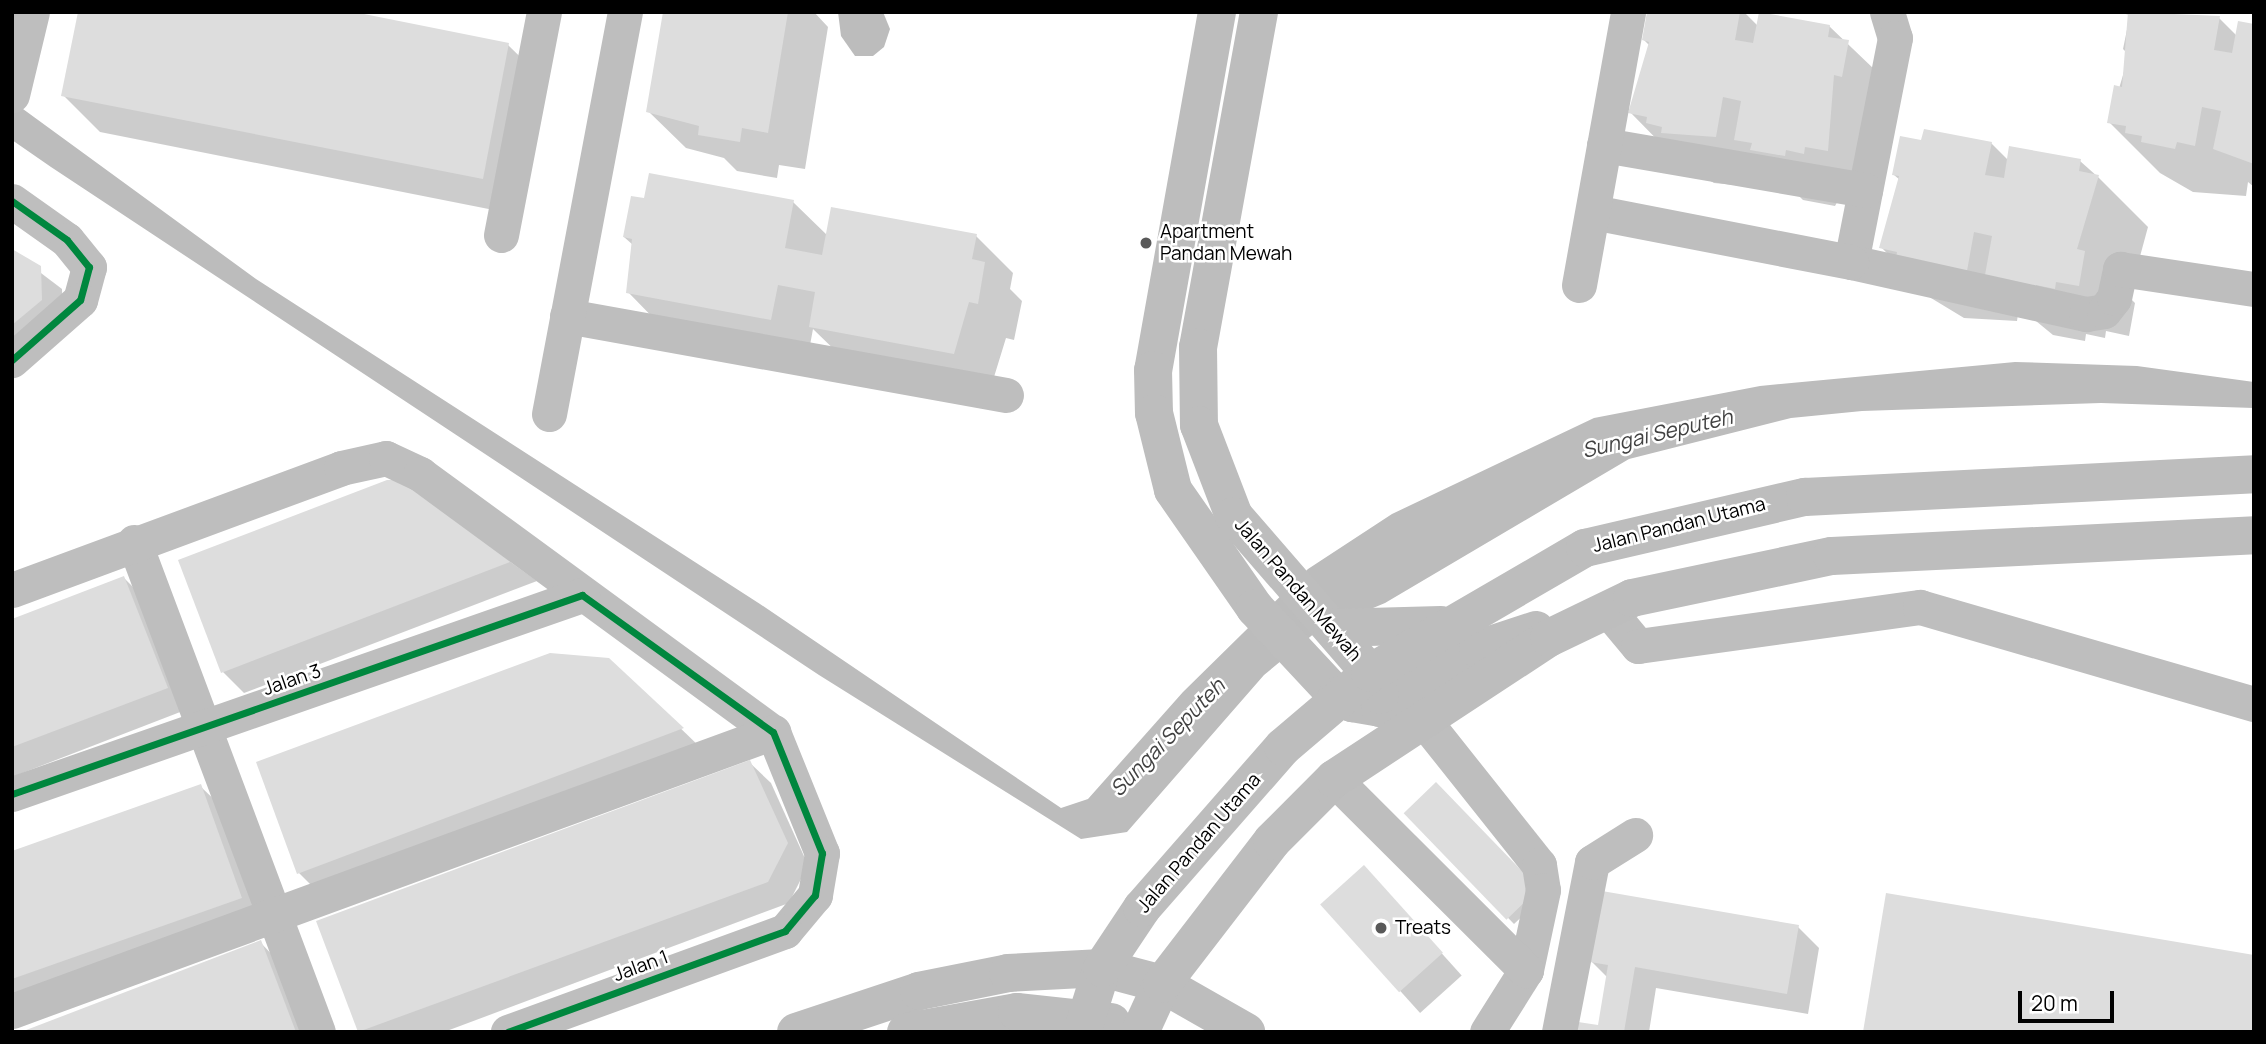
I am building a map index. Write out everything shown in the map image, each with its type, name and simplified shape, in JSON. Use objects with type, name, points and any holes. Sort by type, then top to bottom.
[{"type":"main road","name":"Jalan Pandan Mewah","points":[[1217,12],[1153,370],[1154,413],[1173,490],[1255,608],[1337,696]]},
{"type":"main road","name":"Jalan Pandan Mewah","points":[[1259,12],[1198,348],[1199,425],[1234,516],[1288,582],[1332,628],[1375,690]]},
{"type":"main road","name":"Jalan Pandan Utama","points":[[1375,690],[1451,624],[1585,548],[1740,507],[1805,497],[2254,474]]},
{"type":"main road","points":[[1337,696],[1375,690],[1478,649],[1620,604],[1832,556],[2254,535]]},
{"type":"main road","points":[[1140,1032],[1162,984],[1272,841],[1334,779],[1368,751],[1549,638],[1620,604]]},
{"type":"main road","points":[[1332,628],[1451,624]]},
{"type":"main road","points":[[1283,747],[1303,711],[1300,657]]},
{"type":"main road","points":[[1368,751],[1375,690]]},
{"type":"main road","name":"Jalan Pandan Utama","points":[[1082,1032],[1102,968],[1142,908],[1283,747],[1337,696]]},
{"type":"main road","points":[[796,1032],[919,991],[1008,973],[1102,968],[1162,984],[1246,1032]]},
{"type":"main road","points":[[919,991],[950,1000],[967,1032]]},
{"type":"main road","points":[[906,1032],[1017,1012],[1095,1018],[1149,1032]]},
{"type":"street","points":[[12,95],[32,12]]},
{"type":"street","points":[[501,235],[544,12]]},
{"type":"street","points":[[549,414],[625,12]]},
{"type":"street","points":[[1579,285],[1628,12]]},
{"type":"street","points":[[1851,262],[1895,38],[1887,12]]},
{"type":"street","points":[[1604,145],[1865,190]]},
{"type":"street","points":[[12,201],[67,240],[89,267],[80,300],[12,360]]},
{"type":"street","points":[[1593,212],[1851,262],[2085,314],[2104,311],[2114,298],[2120,269],[2254,289]]},
{"type":"street","points":[[567,316],[1006,395]]},
{"type":"street","points":[[12,590],[134,542],[341,468],[386,458],[420,474],[773,732]]},
{"type":"street","points":[[134,542],[318,1032]]},
{"type":"street","name":"Jalan 3","points":[[12,794],[582,594]]},
{"type":"street","points":[[1620,604],[1638,646],[1920,607],[2254,704]]},
{"type":"street","points":[[1422,718],[1539,864],[1543,890],[1526,970],[1487,1032]]},
{"type":"street","points":[[12,1011],[276,918],[773,732]]},
{"type":"street","name":"Jalan 1","points":[[508,1032],[785,931],[815,895],[822,853],[773,732]]},
{"type":"street","points":[[1334,779],[1526,970]]},
{"type":"street","points":[[1559,1032],[1592,862],[1635,835]]},
{"type":"water","points":[[838,12],[883,12],[890,29],[884,47],[873,56],[855,56],[841,36]]},
{"type":"water","name":"Sungai Seputeh","points":[[12,101],[256,279],[760,604],[1061,808],[1088,799],[1183,692],[1308,569],[1392,514],[1594,418],[1760,386],[2015,362],[2137,366],[2254,382],[2254,408],[2101,403],[1862,411],[1791,418],[1629,459],[1385,603],[1316,632],[1264,675],[1127,832],[1081,839],[819,675],[51,167],[12,140]]},
{"type":"building","points":[[78,12],[354,12],[509,43],[483,179],[61,96]]},
{"type":"building","points":[[663,12],[788,12],[768,133],[742,128],[740,142],[698,135],[699,126],[646,112]]},
{"type":"building","points":[[1647,12],[1740,12],[1735,40],[1753,43],[1759,12],[1830,25],[1828,37],[1849,40],[1842,77],[1834,75],[1828,151],[1805,147],[1804,154],[1786,150],[1785,156],[1750,150],[1752,143],[1734,140],[1741,101],[1723,97],[1716,137],[1661,133],[1662,127],[1646,123],[1647,117],[1628,113],[1649,42],[1642,40]]},
{"type":"building","points":[[2128,12],[2220,16],[2214,50],[2232,53],[2238,21],[2254,24],[2254,164],[2213,149],[2221,111],[2202,107],[2195,146],[2177,142],[2175,149],[2141,142],[2142,136],[2125,133],[2126,126],[2107,123],[2114,85],[2122,87]]},
{"type":"building","points":[[1924,129],[1992,142],[1985,175],[2004,178],[2009,146],[2081,159],[2079,171],[2099,175],[2077,249],[2085,251],[2079,286],[2056,282],[2055,289],[2036,285],[2035,291],[1985,275],[1992,236],[1974,232],[1967,271],[1896,258],[1897,252],[1879,248],[1899,176],[1892,175],[1900,136],[1921,140]]},
{"type":"building","points":[[649,173],[794,200],[785,248],[822,255],[831,207],[977,234],[972,259],[985,262],[978,304],[969,302],[954,354],[809,327],[815,292],[778,285],[771,320],[626,293],[632,239],[623,237],[631,196],[644,198]]},
{"type":"building","points":[[12,249],[41,266],[42,300],[12,325]]},
{"type":"building","points":[[387,480],[399,480],[518,559],[221,673],[178,560]]},
{"type":"building","points":[[124,576],[168,688],[12,747],[12,619]]},
{"type":"building","points":[[550,653],[609,658],[684,728],[297,874],[256,762]]},
{"type":"building","points":[[750,760],[788,843],[768,882],[358,1032],[316,921]]},
{"type":"building","points":[[1436,782],[1539,888],[1506,920],[1404,813]]},
{"type":"building","points":[[201,784],[242,898],[12,979],[12,851]]},
{"type":"building","name":"Treats","points":[[1364,865],[1443,953],[1399,992],[1320,904]]},
{"type":"building","points":[[1602,891],[1799,925],[1787,994],[1635,967],[1624,1032],[1577,1032],[1578,1022],[1598,1025],[1608,965],[1590,962]]},
{"type":"building","points":[[1886,893],[2254,955],[2254,1032],[1863,1032]]},
{"type":"building","points":[[261,940],[296,1032],[21,1032]]},
{"type":"cycle path","points":[[12,201],[67,240],[89,267],[80,300],[12,360]]},
{"type":"cycle path","points":[[12,794],[582,595],[773,732],[822,853],[815,895],[785,931],[508,1032]]},
{"type":"place","name":"Apartment Pandan Mewah","points":[[1146,243]]},
{"type":"place","name":"Treats","points":[[1381,928]]}]
